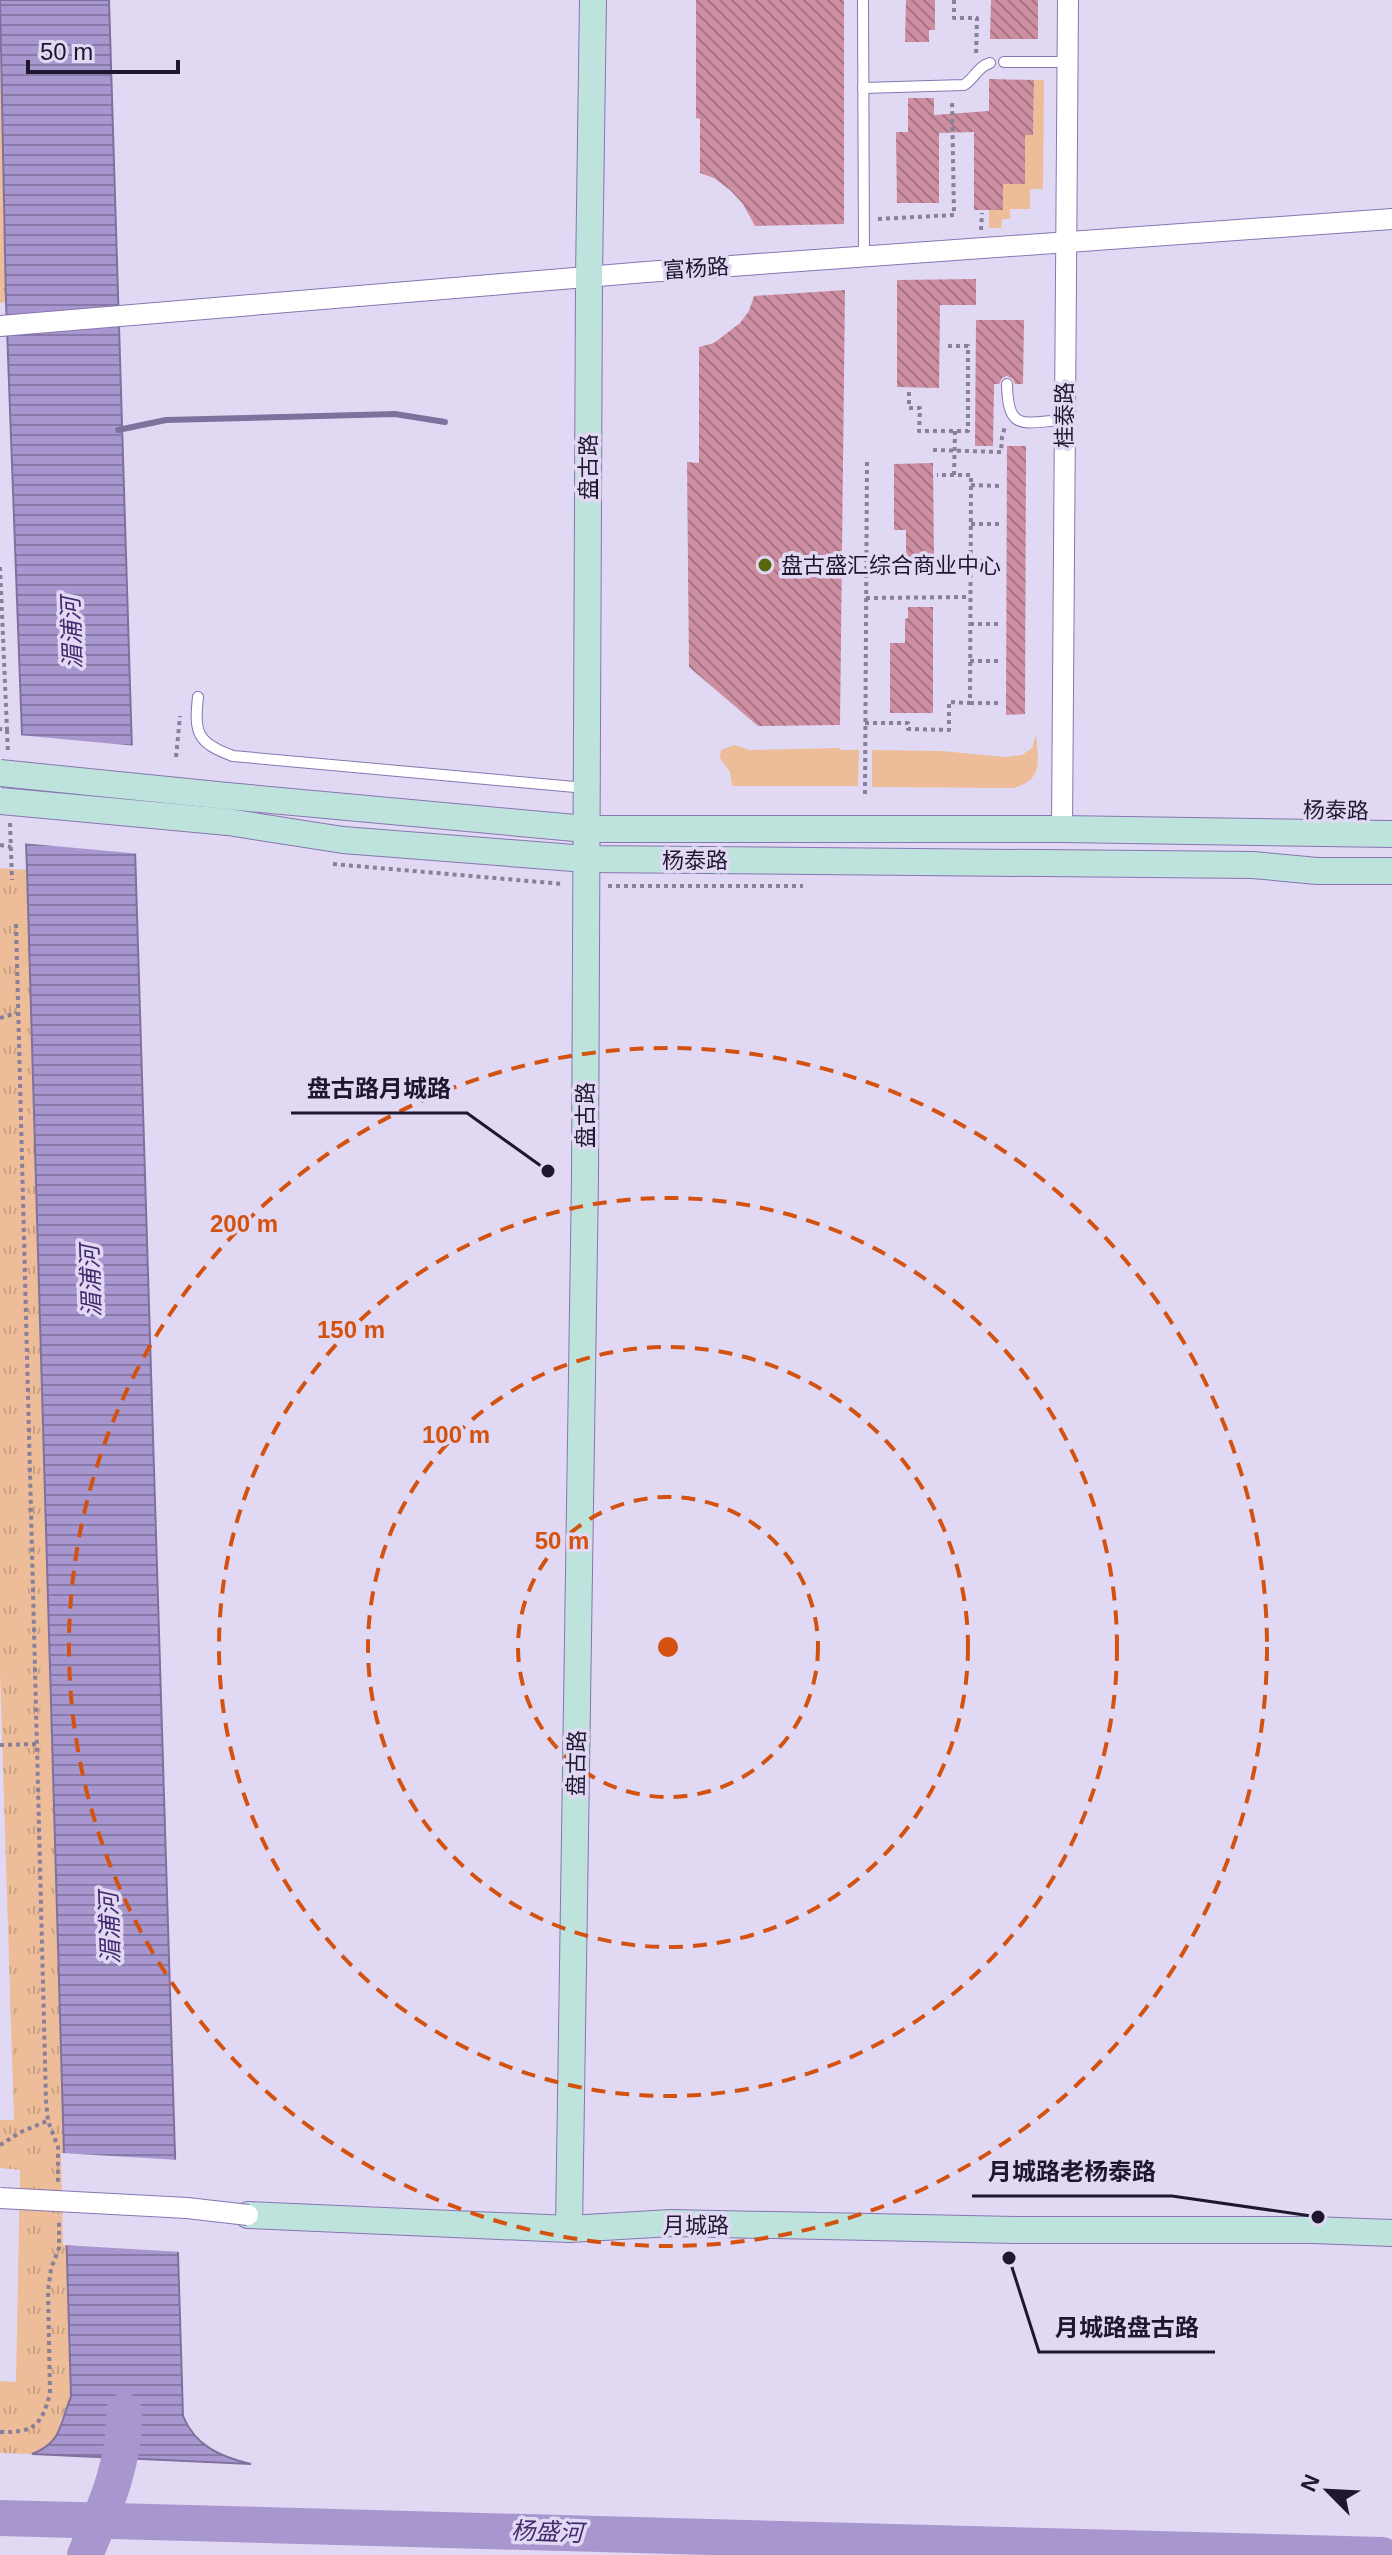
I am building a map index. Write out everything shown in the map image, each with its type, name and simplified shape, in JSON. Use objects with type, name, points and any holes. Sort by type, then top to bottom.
[{"type":"street","name":"盘古路","points":[[569,2229],[585,1178],[593,0]]},
{"type":"street","name":"桂泰路","points":[[1062,829],[1068,0]]},
{"type":"street","name":"富杨路","points":[[0,326],[589,277],[1392,219]]},
{"type":"street","name":"杨泰路","points":[[0,773],[228,809],[343,840],[586,859],[1253,865],[1317,871],[1392,871]]},
{"type":"street","name":"杨泰路","points":[[0,801],[228,809],[586,829],[1062,829],[1392,834]]},
{"type":"street","name":"月城路","points":[[0,2198],[187,2208],[248,2215],[569,2229],[671,2223],[1392,2233]]},
{"type":"lane","points":[[863,0],[864,256]]},
{"type":"lane","points":[[1004,62],[1067,62]]},
{"type":"lane","points":[[863,88],[964,85],[985,64]]},
{"type":"lane","points":[[1007,384],[1007,408],[1016,420],[1064,420]]},
{"type":"lane","points":[[198,697],[195,722],[201,738],[218,751],[233,756],[586,788]]},
{"type":"path","points":[[954,0],[954,18],[977,18],[975,52],[985,64]]},
{"type":"path","points":[[863,220],[954,215],[951,86]]},
{"type":"path","points":[[981,233],[982,213]]},
{"type":"path","points":[[909,392],[909,408],[920,408],[919,431],[968,431],[968,346],[946,346]]},
{"type":"path","points":[[954,475],[955,431]]},
{"type":"path","points":[[933,450],[1001,452],[1001,446]]},
{"type":"path","points":[[865,794],[867,459]]},
{"type":"path","points":[[937,475],[971,475],[970,703]]},
{"type":"path","points":[[971,485],[1000,486]]},
{"type":"path","points":[[971,524],[1001,524]]},
{"type":"path","points":[[970,561],[1001,561]]},
{"type":"path","points":[[0,567],[7,730],[0,729]]},
{"type":"path","points":[[866,598],[970,597]]},
{"type":"path","points":[[970,624],[999,624]]},
{"type":"path","points":[[970,661],[999,661]]},
{"type":"path","points":[[865,723],[908,723],[908,729],[949,730],[949,702],[1000,703]]},
{"type":"path","points":[[176,757],[180,714]]},
{"type":"path","points":[[0,845],[11,847]]},
{"type":"path","points":[[16,924],[48,2121],[58,2147],[58,2191]]},
{"type":"path","points":[[0,1018],[17,1013]]},
{"type":"path","points":[[0,1745],[37,1744]]},
{"type":"path","points":[[0,2145],[48,2121]]},
{"type":"path","points":[[0,2432],[17,2433],[30,2429],[39,2422],[47,2407],[50,2393],[48,2291],[51,2269],[59,2248],[59,2219]]},
{"type":"green space","points":[[0,51],[6,302],[0,303]]},
{"type":"green space","points":[[1034,80],[1044,80],[1043,189],[1030,189],[1030,209],[1010,209],[1010,219],[1002,219],[1001,228],[989,228],[989,210],[1003,210],[1003,183],[1025,183],[1025,135],[1033,135]]},
{"type":"green space","points":[[1036,734],[1037,768],[1030,780],[1013,788],[872,787],[872,750],[942,751],[1005,757],[1022,755],[1032,748]]},
{"type":"green space","points":[[734,745],[750,750],[859,750],[858,786],[732,786],[730,772],[720,758],[721,750]]},
{"type":"green space","points":[[0,868],[27,870],[71,2397],[61,2420],[59,2435],[46,2448],[32,2454],[0,2453],[0,2381],[16,2382],[20,2170],[0,2168],[0,2120],[14,2120],[0,1672]]},
{"type":"water","points":[[0,0],[109,0],[183,2416],[194,2435],[210,2449],[251,2464],[32,2454],[55,2438],[71,2397],[27,870],[6,302]]},
{"type":"pier","points":[[18,735],[137,746],[139,797],[20,785]]},
{"type":"pier","points":[[20,791],[139,803],[141,854],[22,843]]},
{"type":"pier","points":[[61,2153],[179,2160],[182,2252],[63,2245]]},
{"type":"building","points":[[696,0],[844,0],[844,224],[755,226],[743,204],[730,190],[714,178],[700,173],[700,119],[696,118]]},
{"type":"building","points":[[906,0],[935,0],[935,30],[929,30],[929,42],[905,42]]},
{"type":"building","points":[[991,0],[1038,0],[1038,39],[990,39]]},
{"type":"building","points":[[989,79],[1034,80],[1033,135],[1025,135],[1025,184],[1003,184],[1003,210],[974,210],[974,132],[939,133],[939,203],[897,203],[896,132],[908,132],[908,98],[934,98],[934,115],[989,111]]},
{"type":"building","points":[[976,279],[976,305],[940,305],[939,388],[897,387],[897,280]]},
{"type":"building","name":"盘古盛汇综合商业中心","points":[[845,290],[840,725],[758,726],[689,667],[687,462],[699,463],[699,347],[714,343],[740,323],[749,311],[754,296]]},
{"type":"building","points":[[976,320],[1024,320],[1023,384],[1015,384],[1007,376],[999,384],[994,384],[993,446],[975,446]]},
{"type":"building","points":[[1007,446],[1026,446],[1025,714],[1006,715]]},
{"type":"building","points":[[933,463],[934,556],[928,556],[928,567],[906,567],[906,530],[894,530],[894,464]]},
{"type":"building","points":[[908,607],[933,607],[933,713],[890,713],[890,643],[905,643]]},
{"type":"waterway","points":[[118,430],[166,420],[395,414],[445,422]]},
{"type":"waterway","name":"湄浦河","points":[[85,2555],[118,2467],[124,2411]]},
{"type":"waterway","name":"杨盛河","points":[[0,2518],[1382,2555]]},
{"type":"place","name":"盘古盛汇综合商业中心","points":[[765,565]]},
{"type":"place","name":"盘古路月城路","points":[[548,1171]]},
{"type":"place","name":"月城路老杨泰路","points":[[1318,2217]]},
{"type":"place","name":"月城路盘古路","points":[[1009,2258]]}]
